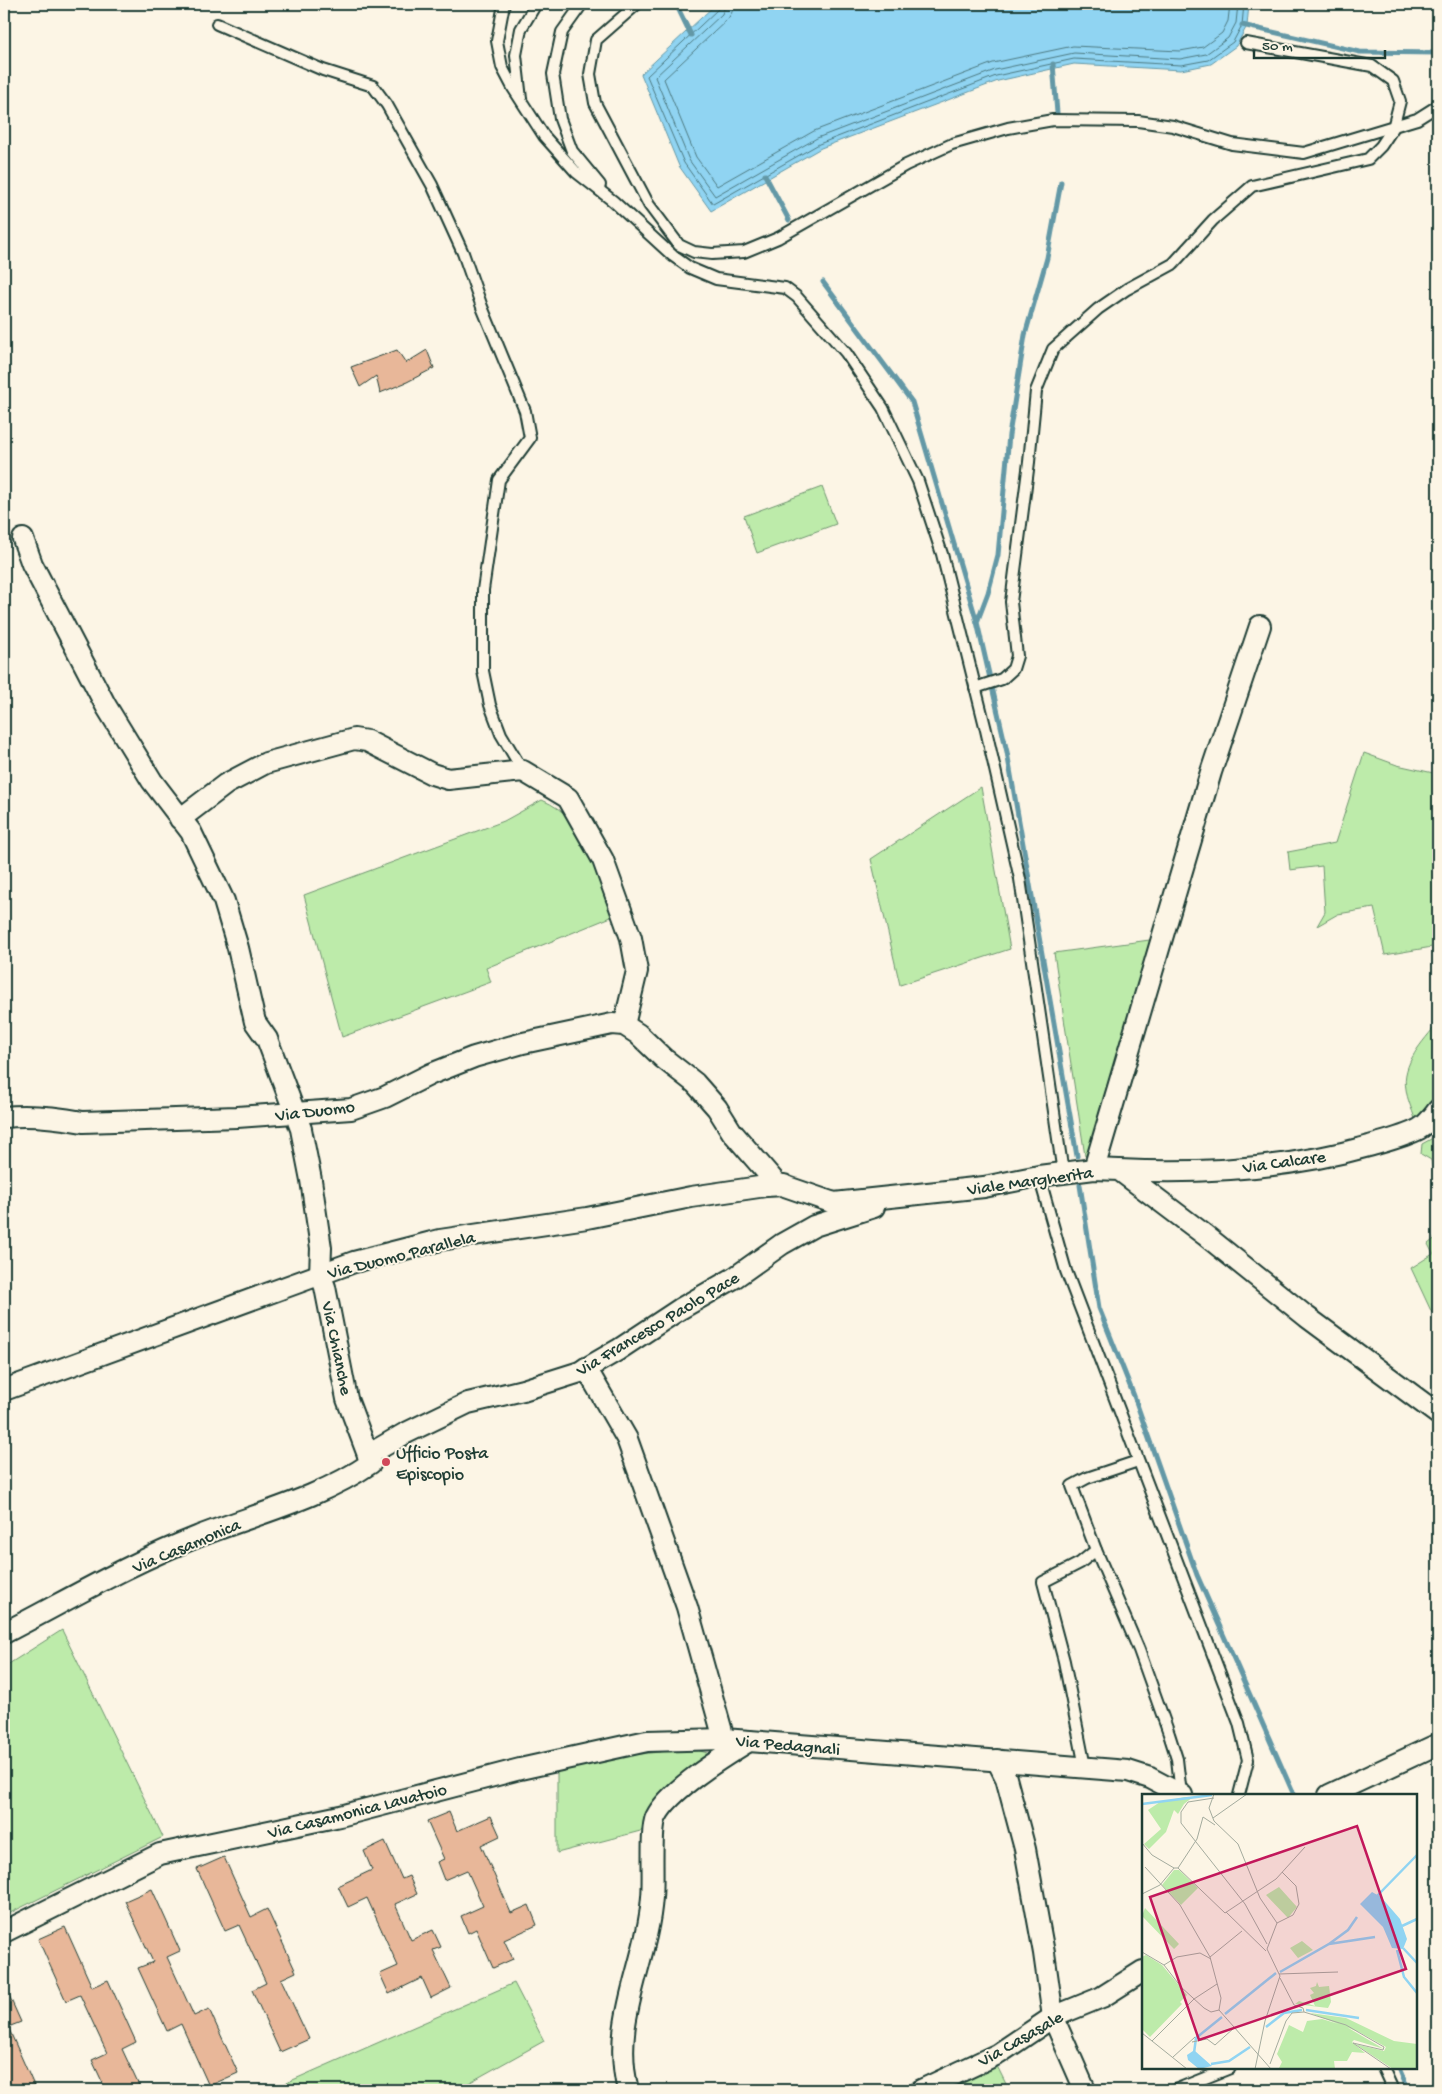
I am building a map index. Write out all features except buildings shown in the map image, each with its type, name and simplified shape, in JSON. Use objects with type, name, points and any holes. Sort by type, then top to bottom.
[{"type":"street","name":"Via Chianche","points":[[23,539],[32,564],[106,706],[152,781],[191,832],[224,901],[238,948],[254,1022],[266,1039],[296,1114],[300,1129],[321,1248],[320,1274],[325,1287],[347,1399],[370,1459]]},
{"type":"street","points":[[1094,1169],[1211,772],[1260,626]]},
{"type":"street","points":[[180,819],[226,784],[266,763],[354,739],[367,741],[432,774],[448,779],[523,771],[568,798],[603,860],[631,938],[638,972],[618,1025]]},
{"type":"street","name":"Viale Margherita","points":[[618,1025],[638,1034],[663,1058],[695,1083],[718,1108],[732,1132],[776,1183],[834,1203],[984,1187],[1039,1176],[1094,1169],[1119,1170],[1198,1229],[1307,1317],[1438,1414]]},
{"type":"street","name":"Via Duomo","points":[[4,1117],[23,1115],[59,1117],[82,1122],[237,1117],[350,1109],[385,1097],[432,1074],[474,1057],[523,1043],[618,1025]]},
{"type":"street","name":"Via Calcare","points":[[1119,1170],[1170,1173],[1268,1166],[1345,1152],[1422,1128],[1438,1110]]},
{"type":"street","name":"Via Duomo Parallela","points":[[4,1390],[354,1262],[440,1240],[587,1218],[691,1197],[766,1186],[784,1186]]},
{"type":"street","name":"Via Francesco Paolo Pace","points":[[370,1459],[404,1434],[468,1403],[523,1390],[580,1372],[618,1350],[680,1309],[734,1278],[782,1244],[814,1226],[914,1195]]},
{"type":"street","name":"Via Pedagnali","points":[[586,1368],[628,1439],[687,1607],[724,1739],[1128,1771],[1150,1778],[1180,1794]]},
{"type":"street","name":"Via Casamonica","points":[[4,1633],[142,1562],[196,1538],[322,1491],[370,1459]]},
{"type":"street","name":"Via Casamonica Lavatoio","points":[[4,1932],[160,1854],[340,1816],[520,1769],[647,1741],[724,1739]]},
{"type":"street","points":[[628,2090],[622,2040],[625,2019],[652,1908],[655,1818],[670,1800],[700,1774],[749,1741]]},
{"type":"street","points":[[1331,1794],[1438,1744]]},
{"type":"street","points":[[997,1760],[1006,1778],[1025,1849],[1044,1953],[1053,2017],[1086,2090]]},
{"type":"street","name":"Via Casasale","points":[[921,2090],[998,2054],[1053,2017],[1102,1997],[1142,1972]]},
{"type":"lane","points":[[504,4],[497,41],[502,67],[544,136],[576,172],[613,201],[672,255],[690,268],[716,278],[785,288],[798,296],[846,353],[883,408],[918,481],[942,554],[979,687],[986,730],[1020,879],[1063,1173]]},
{"type":"lane","points":[[522,102],[516,55],[521,30],[536,4]]},
{"type":"lane","points":[[582,4],[562,32],[553,74],[557,101],[560,119],[572,151],[613,201]]},
{"type":"lane","points":[[637,4],[596,40],[590,74],[596,103],[649,205],[679,245],[694,252],[712,254],[744,252],[778,238],[906,165],[952,144],[1008,128],[1053,120],[1138,121],[1173,126],[1232,144],[1304,153],[1393,128],[1417,119],[1438,104]]},
{"type":"lane","points":[[217,24],[323,70],[373,86],[387,105],[432,185],[464,253],[482,307],[525,411],[530,438],[499,480],[483,590],[483,671],[490,705],[501,734],[523,771]]},
{"type":"lane","points":[[979,687],[1002,679],[1013,669],[1017,656],[1011,602],[1036,391],[1053,349],[1098,309],[1127,289],[1173,264],[1213,220],[1252,186],[1368,159],[1382,146],[1393,128],[1400,101],[1393,81],[1372,66],[1246,43]]},
{"type":"lane","points":[[672,255],[679,245]]},
{"type":"lane","points":[[1039,1176],[1066,1270],[1239,1724],[1248,1760],[1239,1794]]},
{"type":"lane","points":[[1138,1461],[1087,1478],[1072,1486],[1096,1550],[1139,1650],[1178,1759],[1182,1794]]},
{"type":"lane","points":[[1085,1767],[1064,1661],[1043,1582],[1080,1563],[1096,1550]]},
{"type":"lane","points":[[1175,2090],[1228,2069]]},
{"type":"lane","points":[[1383,2069],[1393,2090]]},
{"type":"green space","points":[[822,487],[836,524],[757,553],[744,516]]},
{"type":"green space","points":[[1364,753],[1397,765],[1438,774],[1438,946],[1385,955],[1374,908],[1338,914],[1317,926],[1325,912],[1322,866],[1290,870],[1288,852],[1335,843]]},
{"type":"green space","points":[[981,787],[1010,949],[900,985],[871,859]]},
{"type":"green space","points":[[542,800],[558,809],[571,820],[582,834],[591,848],[616,915],[486,968],[491,982],[342,1037],[304,895],[504,821]]},
{"type":"green space","points":[[1157,939],[1093,1151],[1085,1156],[1054,953]]},
{"type":"green space","points":[[1438,1023],[1438,1096],[1415,1119],[1408,1100],[1405,1080],[1407,1071],[1414,1053]]},
{"type":"green space","points":[[1438,1131],[1438,1198],[1431,1160],[1421,1154],[1422,1144],[1431,1139]]},
{"type":"green space","points":[[1438,1236],[1438,1311],[1432,1313],[1411,1268],[1433,1254],[1428,1244]]},
{"type":"green space","points":[[62,1630],[163,1837],[4,1916],[4,1667]]},
{"type":"green space","points":[[676,1750],[697,1750],[714,1755],[648,1829],[557,1853],[557,1772],[624,1756]]},
{"type":"green space","points":[[514,1983],[544,2041],[456,2090],[270,2090]]},
{"type":"green space","points":[[997,2066],[1009,2090],[947,2090]]},
{"type":"water","points":[[716,4],[1249,4],[1247,26],[1236,46],[1211,64],[1181,70],[1074,64],[998,81],[821,148],[711,211],[679,166],[641,74]]},
{"type":"waterway","points":[[676,4],[691,35]]},
{"type":"waterway","points":[[1242,25],[1360,52],[1438,53]]},
{"type":"waterway","points":[[1053,64],[1057,113]]},
{"type":"waterway","points":[[765,175],[789,220]]},
{"type":"waterway","points":[[1061,182],[1047,258],[1025,335],[1009,435],[998,555],[988,593],[977,622],[1007,752],[1077,1156]]},
{"type":"waterway","points":[[823,282],[912,402],[977,622]]},
{"type":"waterway","points":[[1080,1185],[1099,1308],[1134,1396],[1197,1575],[1294,1794]]},
{"type":"waterway","points":[[1399,2069],[1408,2090]]},
{"type":"place","name":"Ufficio Posta Episcopio","points":[[386,1462]]}]
